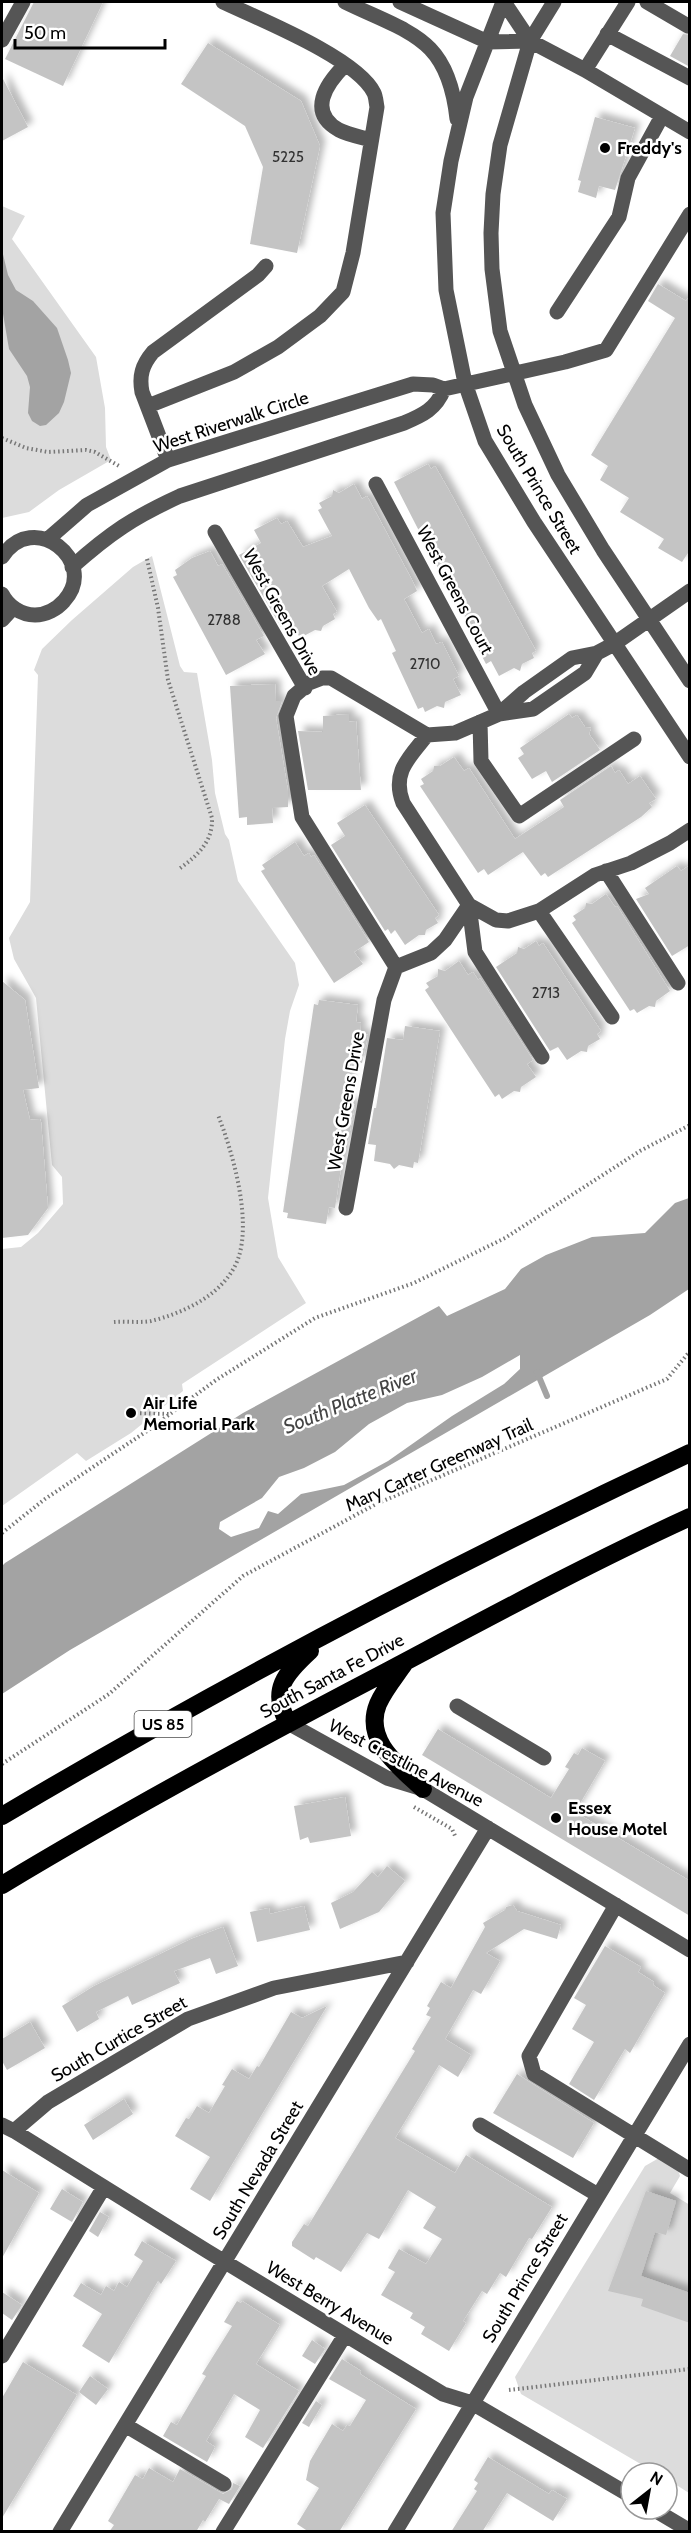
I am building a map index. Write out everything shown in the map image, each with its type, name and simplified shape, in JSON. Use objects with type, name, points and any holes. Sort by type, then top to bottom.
[{"type":"highway","name":"South Santa Fe Drive","points":[[2,1816],[161,1724],[475,1557],[690,1453]]},
{"type":"highway","name":"South Santa Fe Drive","points":[[2,1885],[130,1810],[288,1723],[576,1572],[690,1517]]},
{"type":"highway","points":[[288,1723],[280,1704],[281,1687],[292,1670],[326,1636]]},
{"type":"highway","points":[[406,1661],[378,1704],[375,1728],[385,1753],[423,1789]]},
{"type":"street","points":[[2,40],[23,2]]},
{"type":"street","points":[[148,406],[234,372],[278,347],[333,304],[343,292],[348,278],[377,107],[375,95],[367,83],[317,46],[223,2]]},
{"type":"street","points":[[345,2],[420,40],[436,54],[451,81],[458,128]]},
{"type":"street","points":[[400,2],[488,42],[530,41]]},
{"type":"street","points":[[503,2],[530,41],[585,70],[690,132]]},
{"type":"street","name":"South Prince Street","points":[[503,2],[476,68],[458,128],[447,183],[443,251],[451,320],[465,383],[485,441],[534,522],[690,757]]},
{"type":"street","name":"South Prince Street","points":[[554,2],[530,41],[500,145],[493,194],[491,233],[492,269],[500,331],[525,405],[558,475],[598,542],[690,681]]},
{"type":"street","points":[[585,70],[628,2]]},
{"type":"street","points":[[647,2],[688,26]]},
{"type":"street","points":[[607,34],[690,78]]},
{"type":"street","points":[[345,65],[330,79],[322,95],[322,109],[329,122],[340,130],[371,140]]},
{"type":"street","points":[[557,312],[619,217],[628,178],[662,116]]},
{"type":"street","name":"West Riverwalk Circle","points":[[48,539],[87,505],[168,460],[413,384],[433,385],[444,389],[514,371],[565,362],[606,350],[690,214]]},
{"type":"street","points":[[168,460],[140,381],[141,372],[149,357],[258,275],[266,266]]},
{"type":"street","points":[[72,567],[108,535],[154,508],[180,496],[404,423],[429,412],[441,398],[444,389]]},
{"type":"street","name":"West Greens Court","points":[[376,484],[499,714]]},
{"type":"street","name":"West Greens Drive","points":[[215,532],[305,688],[294,696],[286,716],[302,817],[396,967],[384,1000],[346,1208]]},
{"type":"street","points":[[2,557],[6,550],[16,542],[28,538],[48,539],[63,550],[72,567],[73,585],[68,597],[59,607],[48,613],[35,615],[14,608],[2,594]]},
{"type":"street","points":[[305,688],[322,678],[331,678],[427,735],[455,733],[499,714],[524,692],[572,658],[597,653],[614,644],[690,591]]},
{"type":"street","points":[[2,620],[14,608]]},
{"type":"street","points":[[480,722],[481,761],[519,816],[634,739]]},
{"type":"street","points":[[427,735],[403,766],[399,775],[400,795],[468,905],[475,952],[542,1057]]},
{"type":"street","points":[[468,905],[496,920],[508,921],[539,911],[595,875],[631,863],[690,830]]},
{"type":"street","points":[[606,871],[678,983]]},
{"type":"street","points":[[396,967],[431,953],[445,940],[468,905]]},
{"type":"street","points":[[539,911],[612,1017]]},
{"type":"street","points":[[457,1706],[544,1758]]},
{"type":"street","name":"West Crestline Avenue","points":[[288,1723],[387,1778],[423,1789],[690,1950]]},
{"type":"street","name":"South Nevada Street","points":[[60,2532],[488,1828]]},
{"type":"street","points":[[616,1905],[529,2056],[534,2074],[690,2170]]},
{"type":"street","name":"South Curtice Street","points":[[8,2128],[188,2019],[274,1988],[407,1962]]},
{"type":"street","name":"South Prince Street","points":[[394,2532],[690,2044]]},
{"type":"street","points":[[480,2125],[598,2195]]},
{"type":"street","name":"West Berry Avenue","points":[[8,2128],[443,2394],[472,2403],[619,2489]]},
{"type":"street","points":[[2,2356],[104,2187]]},
{"type":"street","points":[[223,2532],[345,2335]]},
{"type":"street","points":[[125,2425],[224,2484]]},
{"type":"street","points":[[673,2521],[690,2531]]},
{"type":"path","points":[[2,438],[26,448],[48,452],[86,450],[95,452],[119,466]]},
{"type":"path","points":[[147,559],[159,608],[168,680],[187,747],[212,818],[212,829],[201,852],[178,869]]},
{"type":"path","points":[[114,1322],[153,1320],[198,1304],[234,1268],[241,1244],[241,1199],[232,1154],[218,1115]]},
{"type":"path","points":[[2,1533],[45,1499],[216,1380],[315,1318],[414,1283],[506,1238],[640,1151],[690,1125]]},
{"type":"path","name":"Mary Carter Greenway Trail","points":[[2,1764],[109,1694],[243,1576],[376,1504],[667,1379],[690,1351]]},
{"type":"path","points":[[131,1413],[170,1414]]},
{"type":"path","points":[[413,1807],[452,1829],[456,1838]]},
{"type":"path","points":[[509,2391],[690,2369]]},
{"type":"shaded area","points":[[2,206],[25,216],[12,239],[96,357],[105,408],[106,447],[111,460],[59,490],[29,512],[2,518]]},
{"type":"shaded area","points":[[152,556],[180,666],[184,672],[197,673],[212,760],[215,793],[238,881],[295,963],[299,985],[290,1011],[285,1039],[268,1198],[278,1257],[306,1303],[182,1384],[183,1391],[131,1433],[86,1461],[77,1453],[2,1506],[2,1249],[21,1247],[38,1233],[63,1204],[62,1177],[52,1165],[36,998],[14,959],[9,938],[30,902],[38,675],[34,670],[42,649],[72,620],[133,567]]},
{"type":"shaded area","points":[[659,2158],[678,2170],[680,2176],[670,2193],[690,2205],[689,2493],[679,2487],[679,2461],[635,2461],[521,2394],[515,2377],[645,2166]]},
{"type":"water","points":[[2,250],[8,275],[16,290],[33,301],[57,328],[68,360],[71,373],[64,402],[59,413],[46,425],[40,426],[32,421],[28,413],[30,387],[27,376],[9,349],[2,308]]},
{"type":"water","name":"South Platte River","points":[[689,1198],[689,1289],[650,1315],[70,1650],[2,1694],[2,1566],[5,1563],[243,1413],[439,1306],[447,1316],[505,1289],[521,1269],[546,1255],[592,1237],[645,1233],[675,1203]],"holes":[[[520,1355],[520,1369],[504,1384],[452,1416],[388,1461],[344,1485],[301,1494],[278,1514],[268,1511],[259,1528],[231,1537],[219,1529],[220,1522],[262,1498],[279,1477],[304,1468],[335,1452],[369,1424],[407,1403],[442,1395],[482,1377]]]},
{"type":"building","points":[[34,2],[103,2],[63,86],[5,59]]},
{"type":"building","points":[[683,34],[690,35],[690,67],[670,56]]},
{"type":"building","points":[[208,43],[301,101],[320,146],[297,253],[250,244],[263,167],[245,126],[181,84]]},
{"type":"building","points":[[2,77],[28,127],[2,141]]},
{"type":"building","points":[[595,117],[635,128],[615,190],[599,186],[596,198],[578,192],[581,181],[578,180]]},
{"type":"building","points":[[658,284],[686,301],[690,295],[690,550],[682,562],[658,548],[664,539],[620,512],[629,498],[600,480],[608,466],[591,455],[675,318],[648,301]]},
{"type":"building","points":[[428,464],[431,469],[435,466],[536,651],[532,653],[534,658],[522,664],[520,671],[514,668],[499,676],[491,661],[486,664],[468,629],[471,628],[450,589],[447,591],[438,573],[440,572],[394,482]]},
{"type":"building","points":[[354,484],[362,499],[367,496],[412,580],[417,591],[404,599],[422,633],[429,629],[436,644],[442,642],[459,676],[453,679],[461,695],[445,702],[444,708],[437,706],[425,712],[423,707],[418,709],[392,653],[396,651],[381,619],[378,621],[369,608],[349,569],[322,586],[337,612],[333,614],[335,619],[323,626],[321,631],[315,630],[300,638],[292,623],[281,627],[239,555],[261,543],[254,530],[277,518],[281,524],[287,521],[303,547],[332,536],[318,510],[322,508],[319,503],[332,496],[333,490],[339,493]]},
{"type":"building","points":[[210,551],[218,566],[222,564],[264,636],[256,640],[265,654],[226,675],[173,577],[177,575],[175,570],[192,558]]},
{"type":"building","points":[[275,684],[276,701],[282,701],[276,718],[288,791],[288,807],[272,808],[273,823],[247,825],[247,817],[239,818],[230,686]]},
{"type":"building","points":[[349,714],[349,722],[356,721],[361,790],[308,790],[298,731],[323,732],[323,716]]},
{"type":"building","points":[[569,714],[572,718],[577,715],[585,727],[591,728],[589,734],[600,750],[552,782],[546,771],[532,779],[518,758],[524,754],[520,748]]},
{"type":"building","points":[[454,757],[464,771],[469,768],[515,839],[564,807],[560,800],[611,766],[615,773],[619,770],[628,784],[640,776],[656,799],[649,803],[652,807],[641,817],[548,877],[545,873],[541,876],[523,852],[488,875],[484,869],[478,873],[420,786],[424,784],[421,779],[433,771],[434,766],[440,766]]},
{"type":"building","points":[[365,805],[439,915],[435,918],[438,923],[426,930],[425,935],[419,935],[405,945],[395,930],[391,934],[388,929],[385,931],[331,845],[345,836],[337,823]]},
{"type":"building","points":[[295,842],[304,856],[309,853],[311,857],[314,855],[369,942],[354,952],[363,964],[334,983],[261,871],[265,869],[262,865]]},
{"type":"building","points":[[690,865],[690,945],[672,956],[636,899],[649,894],[645,888],[677,866],[681,871]]},
{"type":"building","points":[[606,894],[615,907],[617,906],[670,991],[656,1001],[655,1007],[649,1006],[637,1013],[634,1009],[630,1011],[572,923],[576,920],[573,916],[585,908],[586,903],[592,904]]},
{"type":"building","points":[[536,941],[539,946],[543,943],[601,1031],[597,1034],[600,1039],[588,1046],[587,1052],[581,1051],[567,1060],[558,1047],[550,1051],[496,967],[517,953],[518,947],[524,949]]},
{"type":"building","points":[[459,961],[468,975],[473,972],[478,980],[480,978],[533,1060],[527,1064],[536,1077],[521,1087],[520,1092],[514,1091],[502,1099],[499,1094],[495,1097],[425,990],[429,987],[426,983],[438,976],[438,969],[445,971]]},
{"type":"building","points":[[2,981],[25,1000],[39,1088],[23,1090],[30,1120],[40,1119],[41,1122],[48,1208],[28,1235],[2,1238]]},
{"type":"building","points":[[319,1000],[358,1005],[356,1022],[361,1023],[360,1034],[368,1035],[362,1063],[352,1061],[345,1103],[355,1105],[348,1141],[345,1141],[335,1208],[329,1207],[326,1224],[287,1218],[288,1213],[283,1212],[314,1004],[318,1005]]},
{"type":"building","points":[[405,1026],[440,1031],[418,1163],[414,1162],[413,1168],[399,1165],[394,1169],[390,1164],[374,1161],[376,1145],[368,1144],[387,1038],[403,1040]]},
{"type":"building","name":"Essex House Motel","points":[[438,1729],[551,1798],[569,1769],[565,1767],[574,1753],[578,1755],[582,1748],[605,1761],[575,1812],[690,1881],[690,1916],[422,1755]]},
{"type":"building","points":[[345,1797],[351,1836],[310,1843],[308,1837],[300,1840],[294,1806]]},
{"type":"building","points":[[387,1866],[405,1881],[379,1912],[340,1929],[331,1903],[353,1892],[372,1872],[378,1877]]},
{"type":"building","points":[[513,1905],[517,1911],[561,1925],[557,1939],[524,1929],[486,1953],[500,1961],[481,1994],[473,1990],[445,2039],[471,2055],[458,2077],[439,2065],[395,2138],[455,2173],[466,2155],[552,2207],[532,2239],[529,2238],[506,2277],[500,2273],[487,2294],[482,2291],[463,2321],[466,2323],[449,2351],[421,2334],[425,2327],[410,2318],[413,2313],[381,2295],[395,2272],[388,2268],[399,2249],[426,2264],[442,2239],[423,2228],[436,2207],[408,2190],[379,2239],[367,2233],[341,2272],[316,2257],[314,2260],[292,2246],[292,2242],[304,2224],[308,2226],[415,2051],[412,2049],[431,2017],[426,2015],[430,2008],[427,2006],[441,1982],[451,1988],[485,1927],[483,1923],[505,1910],[506,1907]]},
{"type":"building","points":[[304,1906],[310,1930],[257,1942],[250,1912],[269,1908],[270,1914]]},
{"type":"building","points":[[223,1927],[238,1966],[216,1974],[210,1958],[174,1971],[180,1983],[132,2005],[128,1996],[96,2012],[99,2019],[77,2032],[62,2006],[94,1986],[191,1939]]},
{"type":"building","points":[[605,1946],[641,1967],[638,1972],[654,1982],[653,1985],[665,1993],[630,2053],[625,2049],[594,2100],[569,2084],[594,2042],[572,2029],[586,2005],[574,1998]]},
{"type":"building","points":[[327,2006],[210,2201],[190,2189],[210,2157],[175,2136],[186,2118],[189,2119],[197,2106],[209,2113],[232,2069],[249,2079],[257,2066],[259,2067],[291,2012],[302,2018]]},
{"type":"building","points":[[30,2022],[45,2048],[7,2070],[2,2061],[2,2039]]},
{"type":"building","points":[[517,2074],[594,2123],[573,2158],[493,2113]]},
{"type":"building","points":[[124,2099],[133,2114],[93,2140],[84,2125]]},
{"type":"building","points":[[2,2170],[39,2193],[2,2258]]},
{"type":"building","points":[[62,2189],[83,2202],[72,2222],[50,2209]]},
{"type":"building","points":[[646,2191],[676,2201],[666,2235],[655,2232],[641,2276],[690,2293],[690,2323],[641,2306],[643,2299],[608,2291]]},
{"type":"building","points":[[100,2212],[109,2217],[98,2237],[89,2231]]},
{"type":"building","points":[[142,2241],[176,2261],[161,2284],[158,2281],[109,2363],[82,2346],[102,2314],[73,2296],[81,2283],[101,2295],[106,2286],[114,2291],[119,2282],[127,2287],[143,2261],[134,2255]]},
{"type":"building","points":[[2,2292],[22,2305],[12,2320],[2,2313]]},
{"type":"building","points":[[237,2301],[241,2303],[242,2301],[280,2325],[256,2364],[299,2391],[263,2448],[245,2437],[260,2410],[234,2394],[206,2441],[215,2447],[207,2462],[163,2436],[171,2422],[177,2425],[206,2376],[202,2374],[232,2326],[224,2322]]},
{"type":"building","points":[[312,2340],[325,2349],[315,2364],[302,2356]]},
{"type":"building","points":[[342,2359],[361,2371],[360,2374],[416,2409],[339,2532],[309,2532],[297,2524],[319,2488],[306,2480],[310,2461],[332,2424],[343,2431],[347,2425],[350,2426],[366,2400],[329,2379]]},
{"type":"building","points":[[23,2362],[77,2395],[2,2518],[2,2398]]},
{"type":"building","points":[[90,2376],[108,2389],[96,2405],[79,2392]]},
{"type":"building","points":[[316,2401],[322,2405],[309,2427],[302,2423]]},
{"type":"building","points":[[488,2457],[549,2494],[552,2490],[567,2499],[553,2521],[507,2493],[482,2532],[451,2532],[477,2491],[474,2489],[478,2483],[474,2480]]},
{"type":"building","points":[[149,2468],[173,2482],[180,2469],[223,2494],[232,2489],[233,2483],[240,2486],[229,2504],[219,2499],[196,2532],[109,2532],[114,2525],[108,2521],[135,2475],[143,2479]]},
{"type":"waterway","points":[[537,1372],[547,1396]]},
{"type":"place","name":"Freddy's","points":[[605,148]]},
{"type":"place","name":"Air Life Memorial Park","points":[[131,1413]]},
{"type":"place","name":"Essex House Motel","points":[[556,1818]]}]
